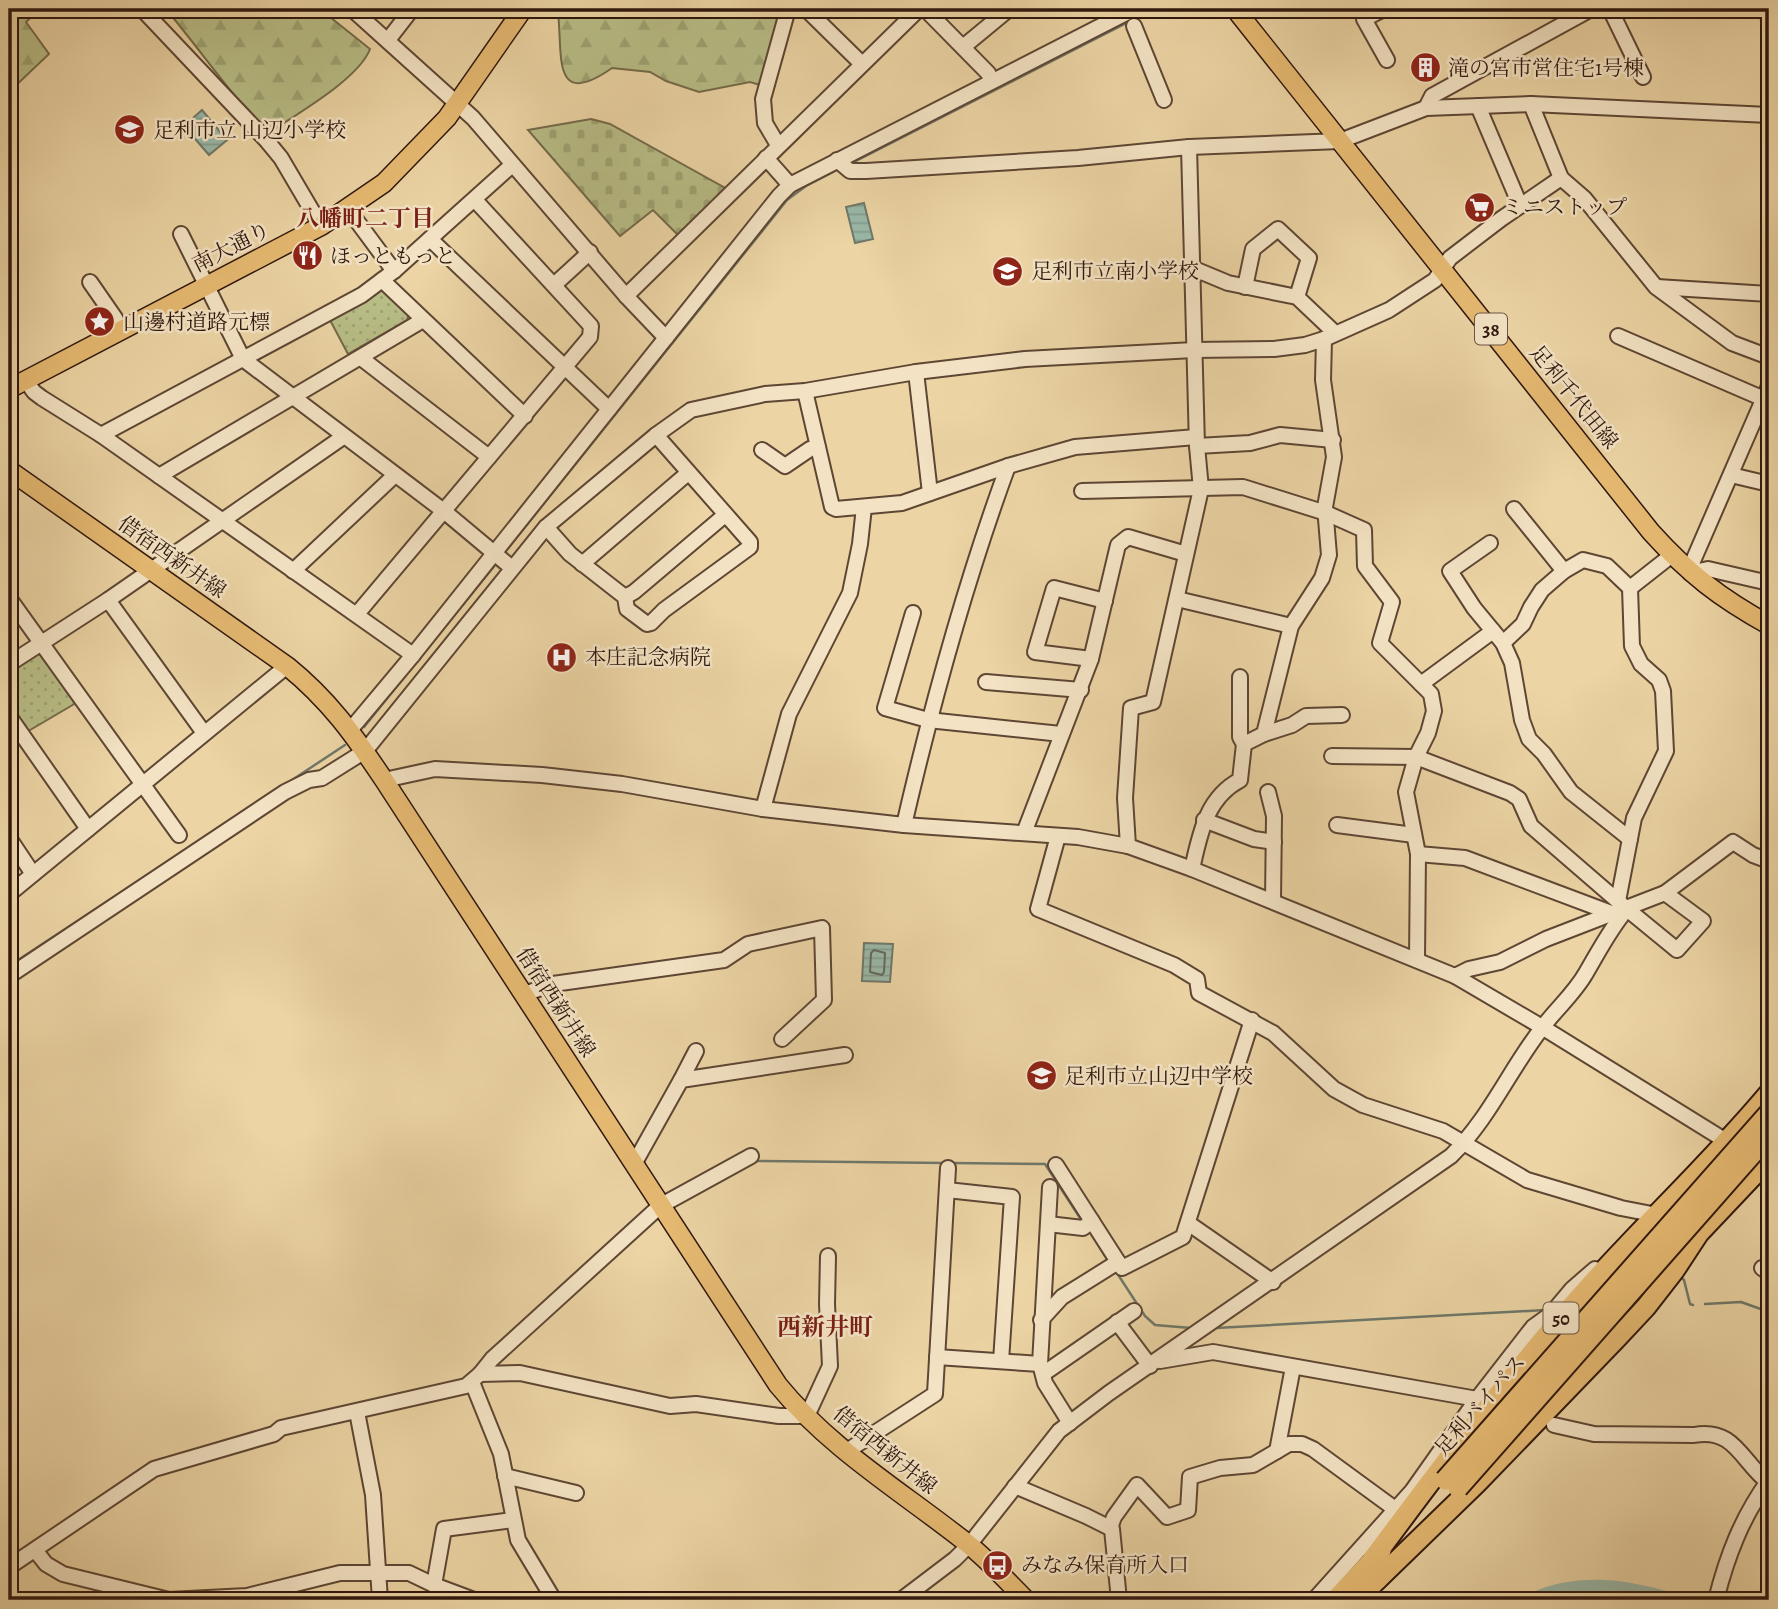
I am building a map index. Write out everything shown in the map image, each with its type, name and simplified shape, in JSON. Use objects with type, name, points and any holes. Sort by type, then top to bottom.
[{"type":"highway","name":"50","points":[[1373,1560],[1516,1371],[1578,1299],[1727,1143],[1769,1093]]},
{"type":"highway","name":"足利バイパス","points":[[1358,1600],[1377,1580],[1451,1484],[1769,1113]]},
{"type":"highway","name":"足利バイパス","points":[[1335,1600],[1451,1484],[1769,1135]]},
{"type":"highway","name":"50","points":[[1377,1580],[1477,1483],[1632,1323],[1674,1271],[1699,1233],[1768,1162]]},
{"type":"main road","name":"南大通り","points":[[9,389],[321,226],[384,183],[425,143],[459,102],[523,9]]},
{"type":"main road","name":"足利千代田線","points":[[1235,9],[1672,555],[1718,595],[1769,625]]},
{"type":"main road","name":"借宿西新井線","points":[[10,472],[287,666],[307,682],[351,729],[769,1373],[807,1416],[847,1451],[969,1545],[1026,1600]]},
{"type":"street","points":[[142,9],[267,141],[281,158],[321,226]]},
{"type":"street","points":[[352,9],[459,102],[626,296],[666,338]]},
{"type":"street","points":[[388,40],[412,9]]},
{"type":"street","points":[[778,145],[765,123],[763,99],[788,9]]},
{"type":"street","points":[[806,9],[862,64]]},
{"type":"street","points":[[626,296],[919,9]]},
{"type":"street","points":[[925,9],[992,81]]},
{"type":"street","points":[[963,47],[1009,9]]},
{"type":"street","points":[[351,729],[779,196],[790,186],[837,160],[1134,9]]},
{"type":"street","points":[[1384,9],[1364,19],[1387,60]]},
{"type":"street","points":[[1426,108],[1432,96],[1591,9]]},
{"type":"street","points":[[1610,9],[1643,77]]},
{"type":"street","points":[[1765,9],[1769,18]]},
{"type":"street","points":[[1134,26],[1164,100]]},
{"type":"street","points":[[837,160],[850,171],[866,171],[1078,158],[1189,147],[1340,141],[1426,108],[1531,104],[1769,116]]},
{"type":"street","points":[[1531,104],[1562,178],[1584,198],[1656,287],[1732,343],[1769,357]]},
{"type":"street","points":[[1478,106],[1520,205]]},
{"type":"street","points":[[1128,846],[1125,798],[1131,708],[1153,702],[1201,489],[1197,442],[1189,147]]},
{"type":"street","points":[[766,158],[790,186]]},
{"type":"street","points":[[101,435],[362,295],[475,200],[512,165]]},
{"type":"street","points":[[9,975],[285,792],[309,780],[322,778],[365,751],[546,527],[676,419],[703,407],[765,394],[805,391],[916,372],[1025,359],[1289,348],[1329,336],[1389,310],[1434,280],[1450,258],[1520,205],[1562,178]]},
{"type":"street","points":[[356,614],[590,337],[591,326],[475,200]]},
{"type":"street","points":[[348,209],[388,275],[423,320],[524,416]]},
{"type":"street","points":[[1245,286],[1252,249],[1279,229],[1309,258],[1297,297]]},
{"type":"street","points":[[181,234],[243,359],[444,512],[512,568]]},
{"type":"street","points":[[430,239],[609,409]]},
{"type":"street","points":[[554,285],[590,252]]},
{"type":"street","points":[[1192,268],[1228,283],[1297,297],[1329,336],[1323,380],[1334,457],[1325,507],[1329,555],[1322,578],[1292,625],[1264,734]]},
{"type":"street","points":[[90,282],[121,330]]},
{"type":"street","points":[[1656,287],[1769,294]]},
{"type":"street","points":[[159,476],[423,320]]},
{"type":"street","points":[[1618,336],[1767,392],[1690,573],[1709,569],[1769,583]]},
{"type":"street","points":[[360,358],[489,457]]},
{"type":"street","points":[[916,372],[930,493]]},
{"type":"street","points":[[26,380],[34,392],[101,435],[413,654]]},
{"type":"street","points":[[805,391],[832,507],[902,503],[1008,466],[1075,447],[1197,442],[1250,443],[1280,435],[1333,440]]},
{"type":"street","points":[[546,527],[570,554],[625,597],[627,609],[647,624],[750,547],[750,542],[656,435]]},
{"type":"street","points":[[9,664],[108,600],[343,437]]},
{"type":"street","points":[[762,450],[785,466],[810,449],[818,448]]},
{"type":"street","points":[[904,825],[929,720],[964,598],[1008,466]]},
{"type":"street","points":[[582,564],[688,473]]},
{"type":"street","points":[[293,571],[395,475]]},
{"type":"street","points":[[1731,475],[1769,484]]},
{"type":"street","points":[[1082,491],[1243,487],[1326,513],[1364,530],[1365,566],[1392,602],[1380,643],[1431,694],[1434,711],[1406,792],[1418,854],[1417,959]]},
{"type":"street","points":[[763,809],[789,714],[850,593],[864,507]]},
{"type":"street","points":[[1514,509],[1564,571]]},
{"type":"street","points":[[625,597],[725,514]]},
{"type":"street","points":[[1024,833],[1061,734],[1081,690],[1118,545],[1124,539],[1136,539],[1186,554]]},
{"type":"street","points":[[1490,543],[1450,571],[1474,608],[1503,643],[1512,663],[1522,720],[1529,739],[1544,754],[1571,792],[1630,839]]},
{"type":"street","points":[[1630,588],[1672,555]]},
{"type":"street","points":[[901,1600],[969,1545],[1059,1430],[1451,1156],[1464,1144],[1542,1027],[1571,995],[1585,974],[1620,908],[1634,818],[1666,751],[1663,691],[1659,680],[1641,664],[1632,646],[1630,588],[1607,566],[1600,563],[1583,560],[1564,571],[1542,590],[1523,624],[1503,643]]},
{"type":"street","points":[[1091,659],[1035,652],[1054,588],[1105,601]]},
{"type":"street","points":[[9,598],[179,835]]},
{"type":"street","points":[[1177,598],[1292,625]]},
{"type":"street","points":[[108,600],[204,733]]},
{"type":"street","points":[[913,613],[885,708],[929,720],[1061,734]]},
{"type":"street","points":[[1421,684],[1493,631]]},
{"type":"street","points":[[9,894],[287,666]]},
{"type":"street","points":[[1192,869],[1204,820],[1220,793],[1240,780],[1244,744],[1240,737],[1240,677]]},
{"type":"street","points":[[986,682],[1081,690]]},
{"type":"street","points":[[1244,744],[1264,734],[1292,726],[1306,716],[1342,715]]},
{"type":"street","points":[[9,716],[88,829]]},
{"type":"street","points":[[1332,756],[1416,757],[1510,793],[1519,799],[1531,826],[1620,908],[1677,950],[1703,921],[1665,893]]},
{"type":"street","points":[[384,780],[435,769],[542,775],[622,784],[763,809],[904,825],[1058,836],[1128,846],[1273,901],[1455,976],[1727,1143],[1768,1162]]},
{"type":"street","points":[[1268,792],[1275,816],[1273,901]]},
{"type":"street","points":[[1204,820],[1254,839],[1274,842]]},
{"type":"street","points":[[1337,825],[1414,835]]},
{"type":"street","points":[[1058,836],[1038,909],[1174,965],[1197,979],[1199,993],[1273,1032],[1334,1088],[1363,1105],[1443,1131],[1527,1180],[1621,1208],[1657,1215]]},
{"type":"street","points":[[9,838],[33,874]]},
{"type":"street","points":[[1455,976],[1500,962],[1620,908],[1665,893],[1733,842],[1753,855],[1769,861]]},
{"type":"street","points":[[1418,854],[1465,858],[1620,908]]},
{"type":"street","points":[[524,994],[553,984],[724,960],[748,944],[822,928],[824,1000],[782,1039]]},
{"type":"street","points":[[1056,1164],[1122,1268],[1183,1237],[1252,1020]]},
{"type":"street","points":[[634,1164],[696,1051]]},
{"type":"street","points":[[681,1080],[845,1055]]},
{"type":"street","points":[[9,1567],[154,1469],[274,1434],[281,1428],[466,1385],[660,1206],[751,1156]]},
{"type":"street","points":[[847,1451],[935,1394],[948,1168]]},
{"type":"street","points":[[1050,1187],[1041,1320],[1041,1369],[1045,1383],[1070,1423]]},
{"type":"street","points":[[947,1190],[1012,1197],[1001,1362]]},
{"type":"street","points":[[1048,1224],[1083,1227],[1092,1222]]},
{"type":"street","points":[[1188,1223],[1273,1282]]},
{"type":"street","points":[[1314,1600],[1412,1490],[1533,1327],[1551,1314],[1572,1289],[1611,1254],[1623,1250]]},
{"type":"street","points":[[476,1378],[520,1373],[670,1406],[696,1404],[779,1416],[807,1416],[830,1366],[828,1256]]},
{"type":"street","points":[[1041,1320],[1062,1297],[1118,1262]]},
{"type":"street","points":[[937,1357],[1001,1362],[1041,1369],[1134,1311]]},
{"type":"street","points":[[1117,1322],[1153,1364]]},
{"type":"street","points":[[1153,1364],[1213,1352],[1477,1399]]},
{"type":"street","points":[[1278,1451],[1293,1367]]},
{"type":"street","points":[[476,1378],[501,1454],[518,1540],[554,1600]]},
{"type":"street","points":[[356,1412],[373,1495],[380,1600]]},
{"type":"street","points":[[1554,1425],[1594,1434],[1710,1433],[1737,1446],[1757,1474],[1769,1482],[1737,1533],[1716,1600]]},
{"type":"street","points":[[1110,1528],[1114,1517],[1137,1485],[1167,1517],[1188,1510],[1190,1477],[1220,1468],[1253,1465],[1289,1444],[1302,1444],[1313,1448],[1395,1509]]},
{"type":"street","points":[[505,1476],[576,1493]]},
{"type":"street","points":[[1015,1486],[1112,1529],[1119,1600]]},
{"type":"street","points":[[434,1585],[444,1529],[513,1520]]},
{"type":"street","points":[[34,1550],[46,1563],[63,1574],[169,1600],[247,1596],[340,1573],[379,1571],[409,1573],[474,1600]]},
{"type":"green space","points":[[9,9],[40,9],[26,22],[49,54],[9,92]]},
{"type":"green space","points":[[166,9],[320,9],[370,49],[364,60],[340,84],[267,134]]},
{"type":"green space","points":[[545,9],[783,9],[760,85],[750,82],[699,92],[666,81],[650,72],[612,68],[592,80],[579,83],[569,80],[561,60],[558,13]]},
{"type":"green space","points":[[591,119],[610,124],[727,189],[680,237],[653,210],[620,236],[528,130]]},
{"type":"green space","points":[[382,289],[409,313],[407,320],[348,354],[330,320],[376,290]]},
{"type":"green space","points":[[39,648],[76,703],[25,733],[9,709],[9,669]]},
{"type":"water","points":[[202,110],[227,140],[209,155],[184,126]]},
{"type":"water","points":[[864,203],[873,239],[855,243],[846,207]]},
{"type":"water","points":[[864,943],[893,944],[890,982],[862,981]]},
{"type":"waterway","points":[[850,164],[1154,9]]},
{"type":"waterway","points":[[505,552],[787,200],[806,186],[835,171]]},
{"type":"waterway","points":[[364,727],[495,565]]},
{"type":"waterway","points":[[286,784],[345,745]]},
{"type":"waterway","points":[[9,966],[184,851]]},
{"type":"waterway","points":[[749,1165],[756,1161],[945,1163]]},
{"type":"waterway","points":[[952,1163],[1045,1164],[1082,1221]]},
{"type":"waterway","points":[[1088,1229],[1109,1262]]},
{"type":"waterway","points":[[1115,1270],[1145,1316],[1155,1325],[1191,1328]]},
{"type":"waterway","points":[[1678,1275],[1684,1280],[1690,1304],[1693,1305]]},
{"type":"waterway","points":[[1705,1304],[1741,1302],[1769,1312]]},
{"type":"waterway","points":[[1216,1328],[1545,1310]]},
{"type":"waterway","points":[[1537,1600],[1553,1594],[1584,1589],[1633,1592],[1665,1600]]},
{"type":"place","name":"滝の宮市営住宅1号棟","points":[[1425,68]]},
{"type":"place","name":"足利市立 山辺小学校","points":[[130,130]]},
{"type":"place","name":"ミニストップ","points":[[1479,207]]},
{"type":"place","name":"ほっともっと","points":[[307,256]]},
{"type":"place","name":"足利市立南小学校","points":[[1008,271]]},
{"type":"place","name":"山邊村道路元標","points":[[100,322]]},
{"type":"place","name":"本庄記念病院","points":[[562,657]]},
{"type":"place","name":"足利市立山辺中学校","points":[[1041,1076]]},
{"type":"place","name":"みなみ保育所入口","points":[[998,1565]]},
{"type":"district","name":"八幡町二丁目","points":[[365,218]]},
{"type":"district","name":"西新井町","points":[[825,1327]]}]
